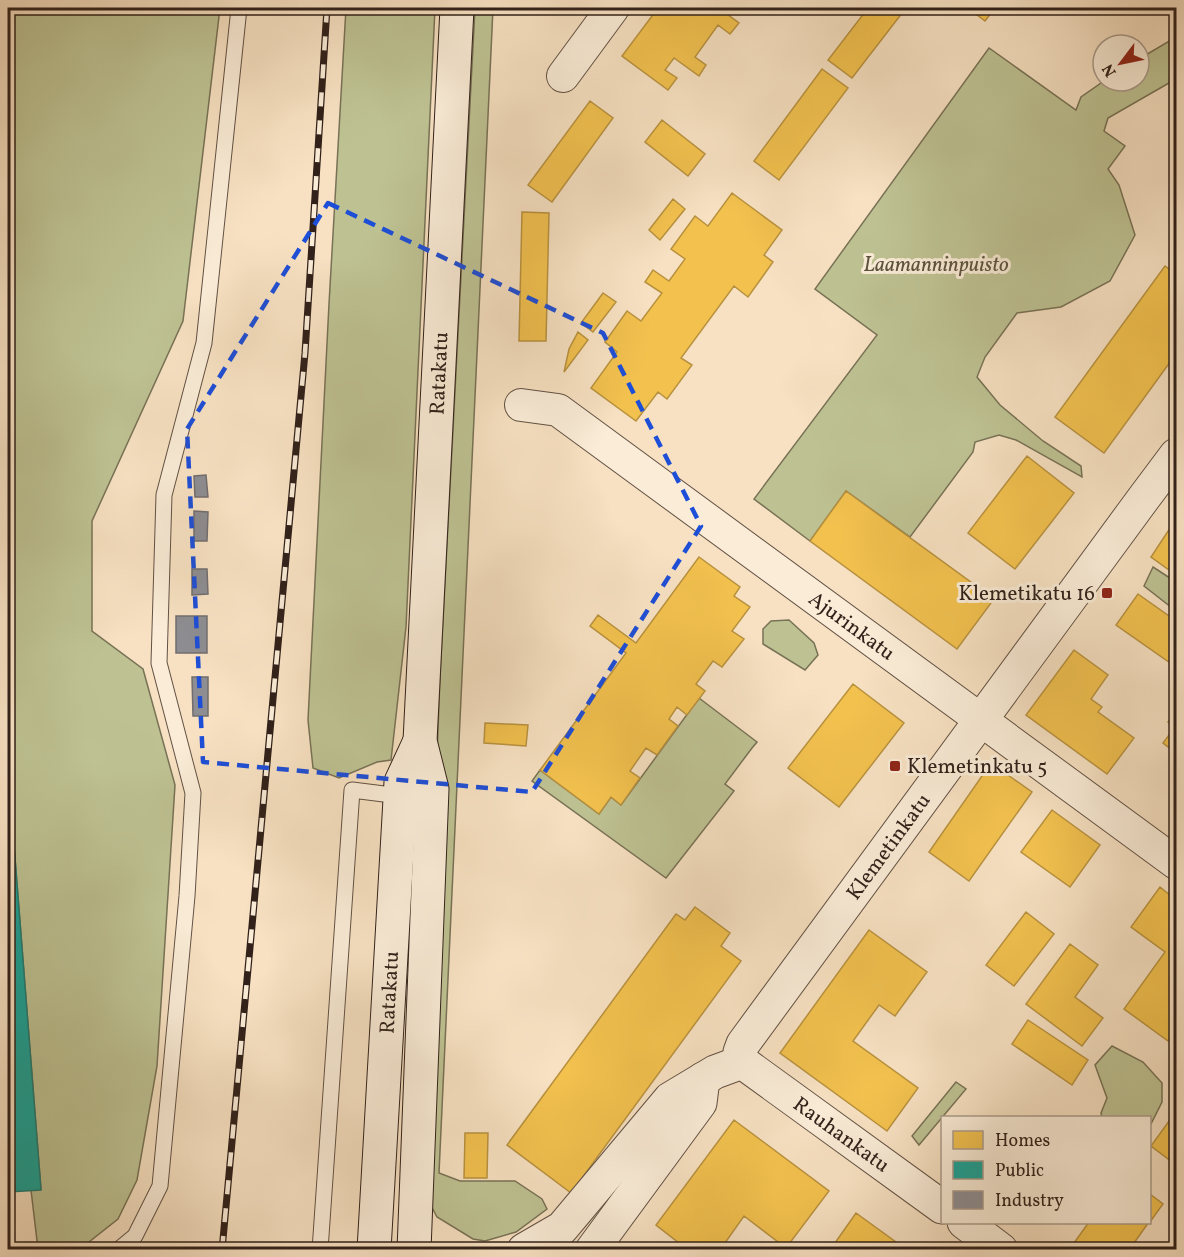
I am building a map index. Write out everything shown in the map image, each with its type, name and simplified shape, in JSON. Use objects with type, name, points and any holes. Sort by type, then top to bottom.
[{"type":"main road","name":"Ratakatu","points":[[414,1250],[432,789],[420,741],[458,8]]},
{"type":"main road","name":"Klemetinkatu","points":[[742,1062],[740,1052],[743,1044],[1176,455]]},
{"type":"main road","name":"Ratakatu","points":[[374,1250],[401,782],[420,741]]},
{"type":"main road","points":[[524,1250],[562,1228],[669,1099],[714,1072],[742,1062]]},
{"type":"main road","name":"Rauhankatu","points":[[742,1062],[941,1206]]},
{"type":"main road","points":[[592,1250],[700,1103],[703,1079]]},
{"type":"main road","points":[[967,1224],[1001,1250]]},
{"type":"street","points":[[563,75],[613,8]]},
{"type":"street","name":"Ajurinkatu","points":[[521,405],[558,410],[1176,863]]},
{"type":"lane","points":[[118,1250],[135,1236],[160,1186],[188,896],[193,793],[159,663],[164,495],[204,343],[239,8]]},
{"type":"lane","points":[[320,1250],[352,790],[400,796]]},
{"type":"highlighted area","points":[[328,203],[603,333],[701,526],[532,792],[203,762],[187,429]]},
{"type":"green space","points":[[8,8],[220,8],[183,321],[92,521],[92,631],[143,669],[175,785],[157,1066],[137,1180],[118,1219],[80,1249],[38,1249],[31,1190],[41,1189],[8,769]]},
{"type":"green space","points":[[346,8],[435,8],[406,627],[391,760],[377,762],[339,778],[313,768],[308,720]]},
{"type":"green space","points":[[475,8],[493,8],[439,1173],[460,1181],[515,1181],[542,1199],[547,1209],[516,1232],[485,1241],[473,1239],[437,1217],[427,1198],[421,1169],[440,678]]},
{"type":"green space","name":"Laamanninpuisto","points":[[1176,37],[1176,79],[1108,118],[1104,131],[1125,146],[1108,169],[1119,185],[1135,235],[1110,281],[1061,307],[1017,313],[985,357],[977,377],[1000,405],[1043,441],[1081,466],[1082,477],[1016,440],[999,435],[975,442],[973,452],[910,537],[846,491],[810,541],[754,499],[877,335],[815,289],[989,48],[1076,110],[1081,97],[1091,90],[1091,93],[1151,93],[1151,52]]},
{"type":"green space","points":[[1153,567],[1176,582],[1176,611],[1144,586]]},
{"type":"green space","points":[[789,620],[814,643],[818,655],[805,670],[763,644],[763,629],[771,621]]},
{"type":"green space","points":[[699,698],[757,742],[725,784],[734,791],[666,878],[532,781],[540,770],[599,814],[611,797],[621,805]]},
{"type":"green space","points":[[1112,1046],[1143,1062],[1162,1083],[1162,1102],[1151,1124],[1151,1116],[1102,1116],[1107,1098],[1095,1065]]},
{"type":"green space","points":[[956,1082],[966,1089],[919,1145],[912,1136]]},
{"type":"building: Homes","points":[[658,8],[732,8],[727,14],[739,23],[730,34],[718,25],[695,57],[706,65],[699,76],[674,58],[665,70],[677,78],[668,90],[622,56]]},
{"type":"building: Homes","points":[[868,8],[906,8],[852,78],[828,60]]},
{"type":"building: Homes","points":[[968,8],[995,8],[985,21]]},
{"type":"building: Homes","points":[[822,69],[848,88],[779,180],[754,161]]},
{"type":"building: Homes","points":[[590,101],[613,118],[552,202],[528,185]]},
{"type":"building: Homes","points":[[662,120],[705,154],[688,176],[645,142]]},
{"type":"building: Homes","points":[[732,193],[782,230],[764,255],[773,262],[748,297],[734,286],[681,358],[692,365],[667,399],[658,392],[636,421],[591,388],[617,352],[605,342],[627,311],[641,321],[662,293],[645,282],[653,270],[669,281],[685,259],[671,249],[695,216],[708,226]]},
{"type":"building: Homes","points":[[673,199],[685,209],[660,240],[649,230]]},
{"type":"building: Homes","points":[[522,212],[549,213],[546,341],[519,341]]},
{"type":"building: Homes","points":[[1165,266],[1176,274],[1176,354],[1104,453],[1055,417]]},
{"type":"building: Homes","points":[[603,293],[616,302],[593,332],[581,323]]},
{"type":"building: Homes","points":[[578,332],[588,340],[564,372],[569,349]]},
{"type":"building: Homes","points":[[1027,456],[1074,493],[1015,569],[968,533]]},
{"type":"building: Homes","points":[[846,491],[994,599],[957,649],[810,541]]},
{"type":"building: Homes","points":[[1176,519],[1176,575],[1151,557]]},
{"type":"building: Homes","points":[[699,557],[740,587],[734,596],[750,607],[732,631],[744,639],[722,667],[713,661],[696,684],[705,691],[687,715],[677,707],[669,719],[678,726],[657,755],[646,748],[630,771],[640,778],[621,805],[611,797],[599,814],[540,770],[626,653],[590,626],[598,615],[636,643]]},
{"type":"building: Homes","points":[[1138,594],[1176,621],[1176,667],[1116,625]]},
{"type":"building: Homes","points":[[1074,650],[1108,675],[1091,699],[1102,707],[1098,712],[1134,738],[1107,774],[1026,715]]},
{"type":"building: Homes","points":[[853,684],[904,723],[839,807],[788,768]]},
{"type":"building: Homes","points":[[1176,710],[1176,753],[1163,743],[1175,727],[1168,722]]},
{"type":"building: Homes","points":[[485,723],[528,725],[526,746],[484,743]]},
{"type":"building: Homes","points":[[991,763],[1032,792],[969,881],[929,852]]},
{"type":"building: Homes","points":[[1052,810],[1100,845],[1070,887],[1021,852]]},
{"type":"building: Homes","points":[[1160,887],[1176,900],[1176,1029],[1168,1041],[1124,1009],[1165,952],[1131,927]]},
{"type":"building: Homes","points":[[695,907],[730,933],[721,946],[741,961],[571,1193],[507,1145],[676,914],[685,920]]},
{"type":"building: Homes","points":[[1026,912],[1054,934],[1014,986],[986,965]]},
{"type":"building: Homes","points":[[869,930],[927,972],[895,1016],[879,1005],[853,1041],[918,1088],[887,1131],[780,1053]]},
{"type":"building: Homes","points":[[1070,944],[1098,965],[1075,997],[1103,1018],[1082,1046],[1026,1004]]},
{"type":"building: Homes","points":[[1028,1020],[1088,1060],[1072,1085],[1012,1044]]},
{"type":"building: Homes","points":[[734,1120],[829,1191],[786,1248],[744,1216],[720,1250],[688,1250],[656,1225]]},
{"type":"building: Homes","points":[[1169,1121],[1176,1127],[1176,1165],[1151,1146]]},
{"type":"building: Homes","points":[[465,1133],[488,1133],[487,1178],[464,1178]]},
{"type":"building: Homes","points":[[1151,1195],[1163,1204],[1151,1221]]},
{"type":"building: Homes","points":[[856,1213],[907,1250],[830,1250]]},
{"type":"building: Homes","points":[[1088,1224],[1148,1224],[1129,1250],[1069,1250]]},
{"type":"building: Public","points":[[8,769],[41,1190],[8,1192]]},
{"type":"building: Industry","points":[[206,475],[208,497],[195,497],[194,476]]},
{"type":"building: Industry","points":[[194,511],[208,512],[207,541],[194,541]]},
{"type":"building: Industry","points":[[192,569],[207,569],[208,594],[192,595]]},
{"type":"building: Industry","points":[[176,616],[207,616],[207,653],[176,653]]},
{"type":"building: Industry","points":[[192,677],[208,677],[208,716],[193,716]]},
{"type":"railway","points":[[222,1250],[305,353],[327,8]]},
{"type":"place","name":"Klemetikatu 16","points":[[1107,593]]},
{"type":"place","name":"Klemetinkatu 5","points":[[895,766]]}]
